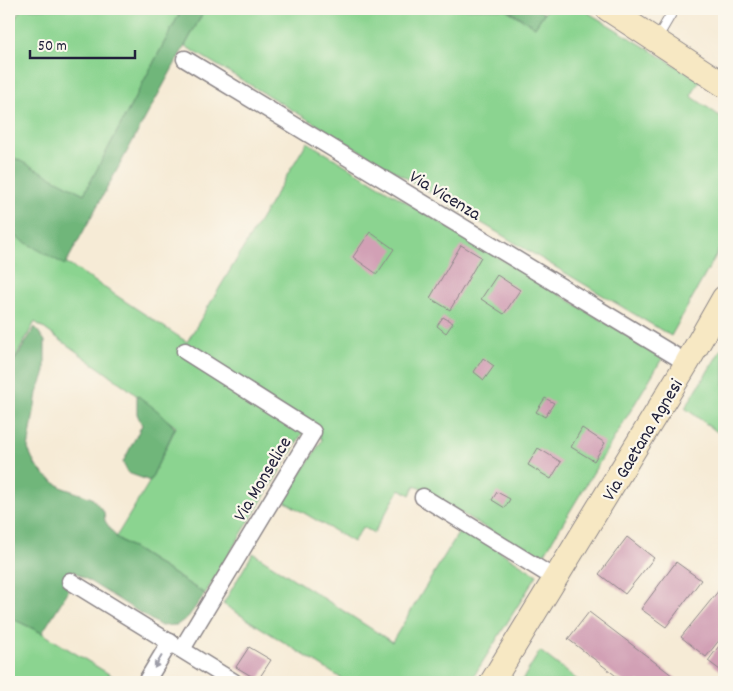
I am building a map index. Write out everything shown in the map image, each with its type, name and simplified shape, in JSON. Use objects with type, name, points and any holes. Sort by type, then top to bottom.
[{"type":"street","points":[[608,9],[724,85]]},
{"type":"street","name":"Via Vicenza","points":[[185,59],[687,363]]},
{"type":"street","name":"Via Gaetana Agnesi","points":[[492,682],[687,363],[724,298]]},
{"type":"street","name":"Via Monselice","points":[[146,682],[176,645],[313,432],[185,351]]},
{"type":"street","points":[[423,497],[556,579]]},
{"type":"street","points":[[70,581],[234,682]]},
{"type":"lane","points":[[656,40],[673,11]]},
{"type":"green space","points":[[21,9],[182,9],[84,194],[9,156],[9,30]]},
{"type":"green space","points":[[182,9],[205,9],[65,265],[9,233],[9,155],[84,194]]},
{"type":"green space","points":[[205,9],[505,9],[535,27],[547,9],[582,9],[700,80],[691,96],[724,119],[724,241],[671,336],[185,46]]},
{"type":"green space","points":[[507,9],[537,9],[544,13],[535,27]]},
{"type":"green space","points":[[307,142],[663,357],[540,561],[415,485],[410,495],[400,489],[374,533],[363,527],[353,542],[284,501],[322,440],[315,429],[302,434],[205,594],[116,537],[150,481],[176,427],[126,387],[35,322],[9,369],[9,233],[76,269],[187,342]]},
{"type":"green space","points":[[35,327],[45,341],[45,372],[37,393],[28,449],[36,466],[47,477],[63,488],[92,498],[104,512],[105,521],[117,538],[205,594],[188,617],[177,625],[161,626],[73,571],[66,579],[65,585],[69,590],[42,633],[9,618],[9,370]]},
{"type":"green space","points":[[724,345],[724,437],[685,408]]},
{"type":"green space","points":[[137,395],[158,411],[175,428],[150,481],[128,473],[123,462],[142,425],[137,414]]},
{"type":"green space","points":[[462,527],[537,575],[470,682],[347,682],[223,604],[253,553],[392,642]]},
{"type":"green space","points":[[9,618],[42,633],[122,682],[9,682]]},
{"type":"green space","points":[[540,651],[580,682],[521,682]]},
{"type":"building","points":[[370,232],[394,249],[377,274],[353,257]]},
{"type":"building","points":[[461,245],[481,257],[450,310],[430,298]]},
{"type":"building","points":[[497,275],[520,290],[504,314],[481,299]]},
{"type":"building","points":[[443,317],[453,323],[446,333],[437,326]]},
{"type":"building","points":[[483,358],[494,366],[484,380],[474,372]]},
{"type":"building","points":[[545,398],[554,403],[545,417],[536,412]]},
{"type":"building","points":[[582,428],[605,443],[594,461],[571,447]]},
{"type":"building","points":[[538,448],[561,462],[551,479],[528,465]]},
{"type":"building","points":[[497,492],[510,499],[505,508],[492,500]]},
{"type":"building","points":[[627,537],[654,558],[625,594],[599,574]]},
{"type":"building","points":[[676,562],[701,580],[666,627],[641,609]]},
{"type":"building","points":[[724,584],[724,634],[706,657],[681,637]]},
{"type":"building","points":[[589,612],[681,682],[624,682],[568,639]]},
{"type":"building","points":[[724,639],[724,673],[708,661]]},
{"type":"building","points":[[249,647],[271,660],[258,680],[236,667]]}]
